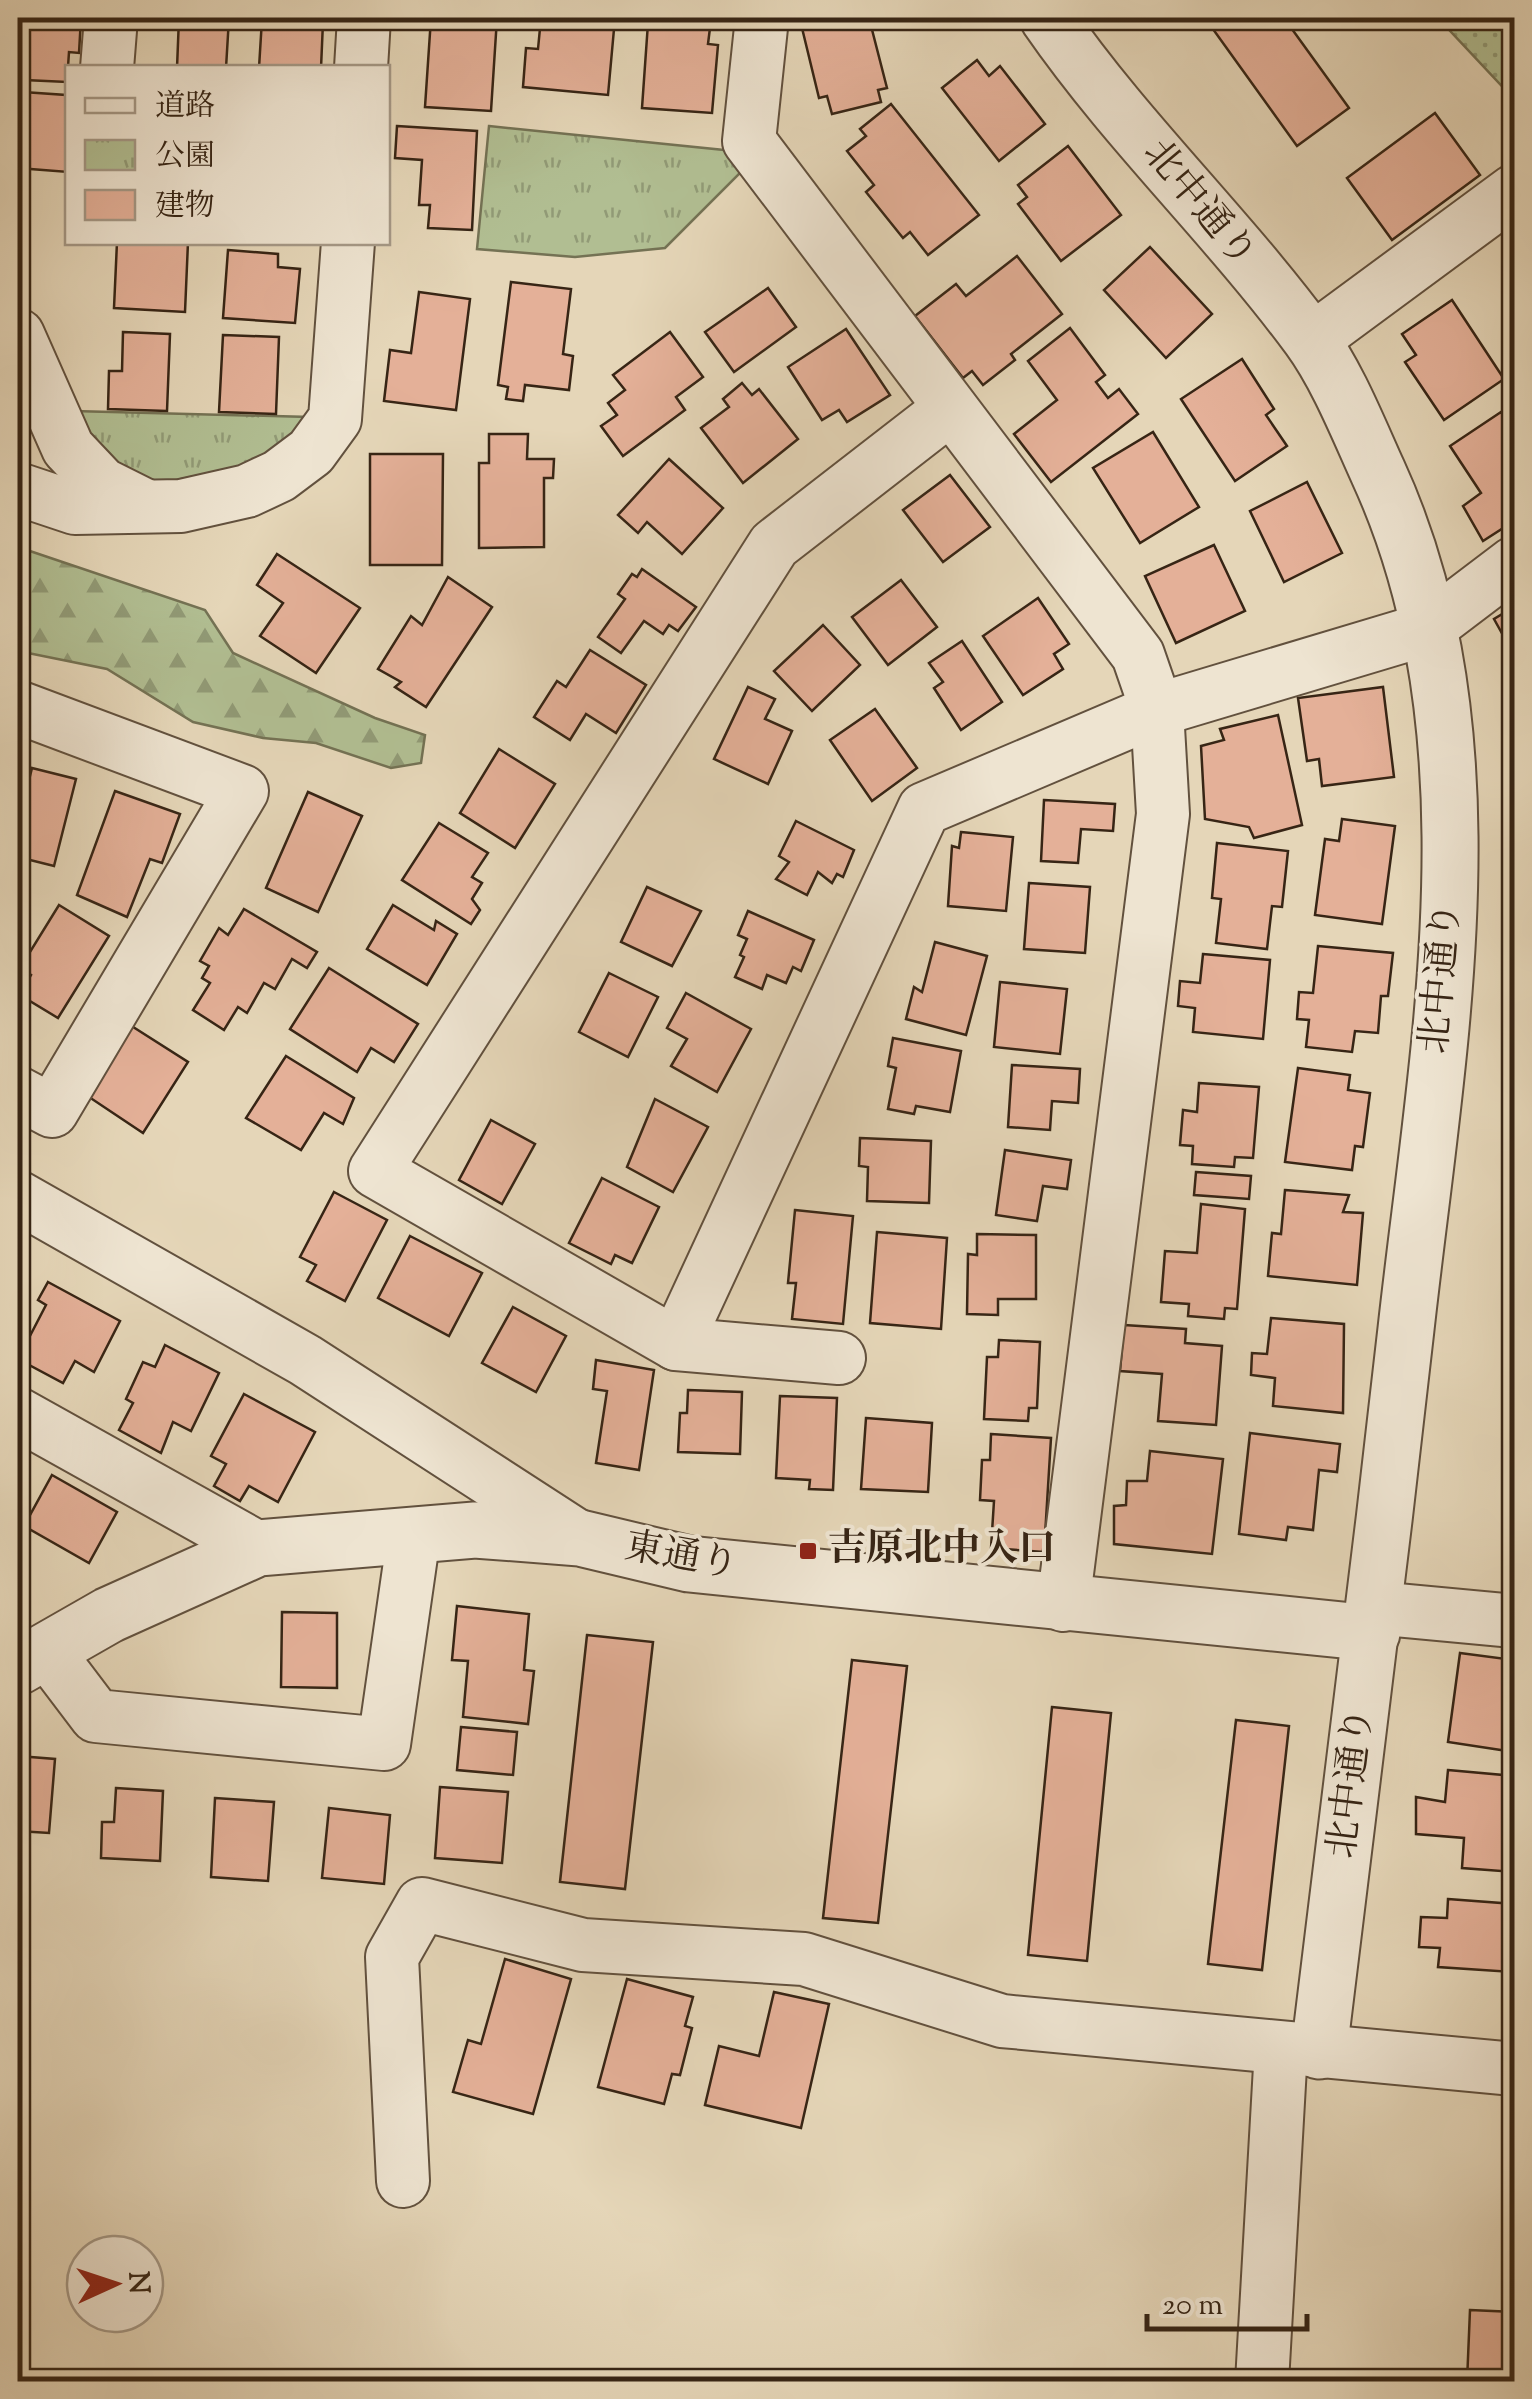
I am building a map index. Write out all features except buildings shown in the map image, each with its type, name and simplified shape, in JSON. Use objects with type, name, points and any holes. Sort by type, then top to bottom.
[{"type":"street","points":[[107,65],[111,18]]},
{"type":"street","points":[[361,65],[364,18]]},
{"type":"street","points":[[762,18],[749,141],[948,410],[1138,654],[1158,710],[1163,814],[1063,1605]]},
{"type":"street","name":"北中通り","points":[[1048,18],[1089,77],[1312,340],[1380,478],[1427,629],[1450,790],[1452,909],[1374,1620],[1300,2050]]},
{"type":"street","points":[[1312,340],[1514,191]]},
{"type":"street","points":[[18,490],[75,508],[181,506],[246,491],[278,476],[311,452],[335,418],[348,245]]},
{"type":"street","points":[[18,335],[68,448],[102,484],[144,505]]},
{"type":"street","points":[[840,1358],[676,1344],[375,1172],[774,545],[948,410]]},
{"type":"street","points":[[676,1344],[924,809],[1158,710],[1427,629],[1514,563]]},
{"type":"street","points":[[18,707],[242,792],[52,1112],[18,1094]]},
{"type":"street","points":[[18,1197],[306,1360],[580,1538]]},
{"type":"street","points":[[18,1414],[258,1548]]},
{"type":"street","name":"東通り","points":[[32,1658],[109,1615],[258,1548],[475,1530],[580,1538],[689,1564],[1063,1605],[1374,1620]]},
{"type":"street","points":[[32,1658],[96,1716],[384,1744],[414,1535]]},
{"type":"street","points":[[1374,1620],[1514,1622]]},
{"type":"street","points":[[403,2181],[392,1957],[422,1904],[583,1946],[804,1959],[1002,2022],[1514,2068]]},
{"type":"street","points":[[1262,2382],[1300,2050]]},
{"type":"green space","points":[[1438,18],[1514,18],[1514,99]]},
{"type":"green space","points":[[489,126],[724,150],[742,171],[665,248],[575,257],[477,249]]},
{"type":"green space","points":[[73,411],[309,417],[289,444],[263,462],[157,484],[110,461]]},
{"type":"green space","points":[[18,547],[205,610],[233,653],[375,718],[425,735],[421,763],[391,768],[316,743],[263,738],[193,722],[107,669],[18,651]]},
{"type":"place","name":"吉原北中入口","points":[[808,1551]]}]
